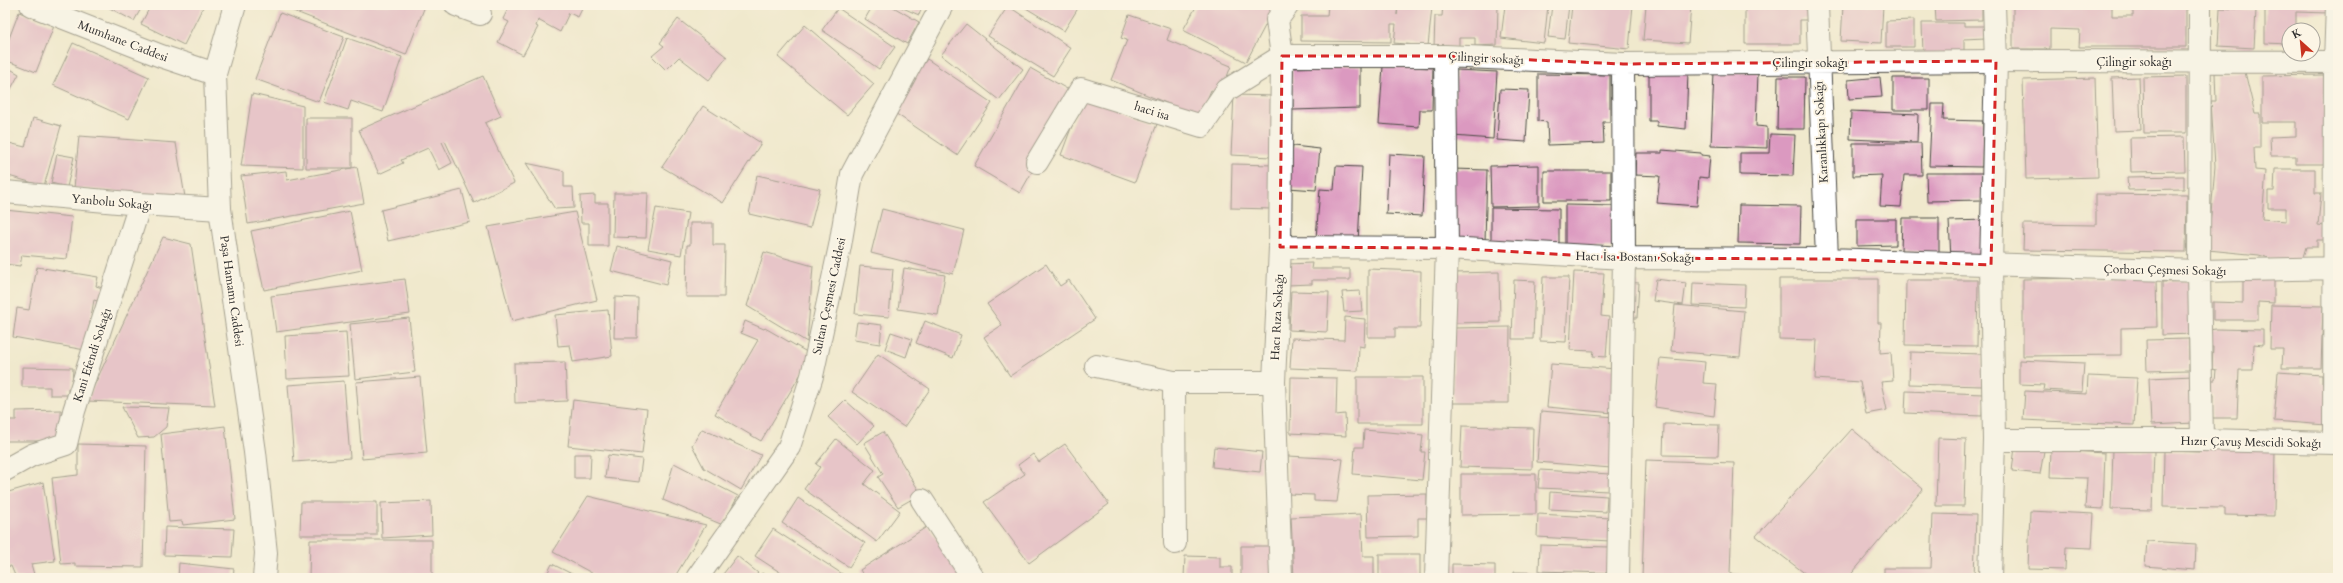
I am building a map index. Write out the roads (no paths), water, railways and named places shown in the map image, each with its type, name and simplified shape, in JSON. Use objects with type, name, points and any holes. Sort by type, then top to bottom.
[{"type":"street","name":"Mumhane Caddesi","points":[[31,5],[154,53],[215,74]]},
{"type":"street","name":"Paşa Hamamı Caddesi","points":[[235,5],[215,74],[220,208],[255,452],[266,553],[264,578]]},
{"type":"street","points":[[456,5],[480,14]]},
{"type":"street","name":"Sultan Çeşmesi Caddesi","points":[[697,578],[789,447],[812,376],[840,246],[852,174],[942,5]]},
{"type":"street","name":"Hacı Rıza Sokağı","points":[[1281,578],[1274,382],[1280,247],[1282,56],[1277,20],[1288,5]]},
{"type":"street","name":"Karanlıkkapı Sokağı","points":[[1817,5],[1817,63],[1827,258]]},
{"type":"street","points":[[1990,578],[1994,440],[1991,265],[1996,61],[1994,5]]},
{"type":"street","points":[[2200,5],[2199,271],[2202,440]]},
{"type":"street","name":"Hızır Çavuş Mescidi Sokağı","points":[[1994,440],[2202,440],[2334,443],[2337,5]]},
{"type":"street","name":"Çilingir sokağı","points":[[1282,56],[1445,56],[1623,64],[1996,61],[2336,62]]},
{"type":"street","name":"haci isa","points":[[1037,162],[1081,89],[1202,126],[1227,90],[1282,56]]},
{"type":"street","points":[[1436,578],[1447,248],[1445,56]]},
{"type":"street","points":[[1618,578],[1624,258],[1623,64]]},
{"type":"street","name":"Yanbolu Sokağı","points":[[5,192],[140,204],[220,208]]},
{"type":"street","name":"Kani Efendi Sokağı","points":[[5,470],[32,455],[66,444],[74,411],[140,204]]},
{"type":"street","name":"Hacı İsa Bostanı Sokağı","points":[[1280,247],[1447,248],[1624,258],[1827,258],[1991,265]]},
{"type":"street","name":"Çorbacı Çeşmesi Sokağı","points":[[1991,265],[2199,271],[2336,269]]},
{"type":"street","points":[[1096,366],[1174,382],[1274,382]]},
{"type":"street","points":[[1174,382],[1175,543]]},
{"type":"street","points":[[922,500],[973,578]]}]
